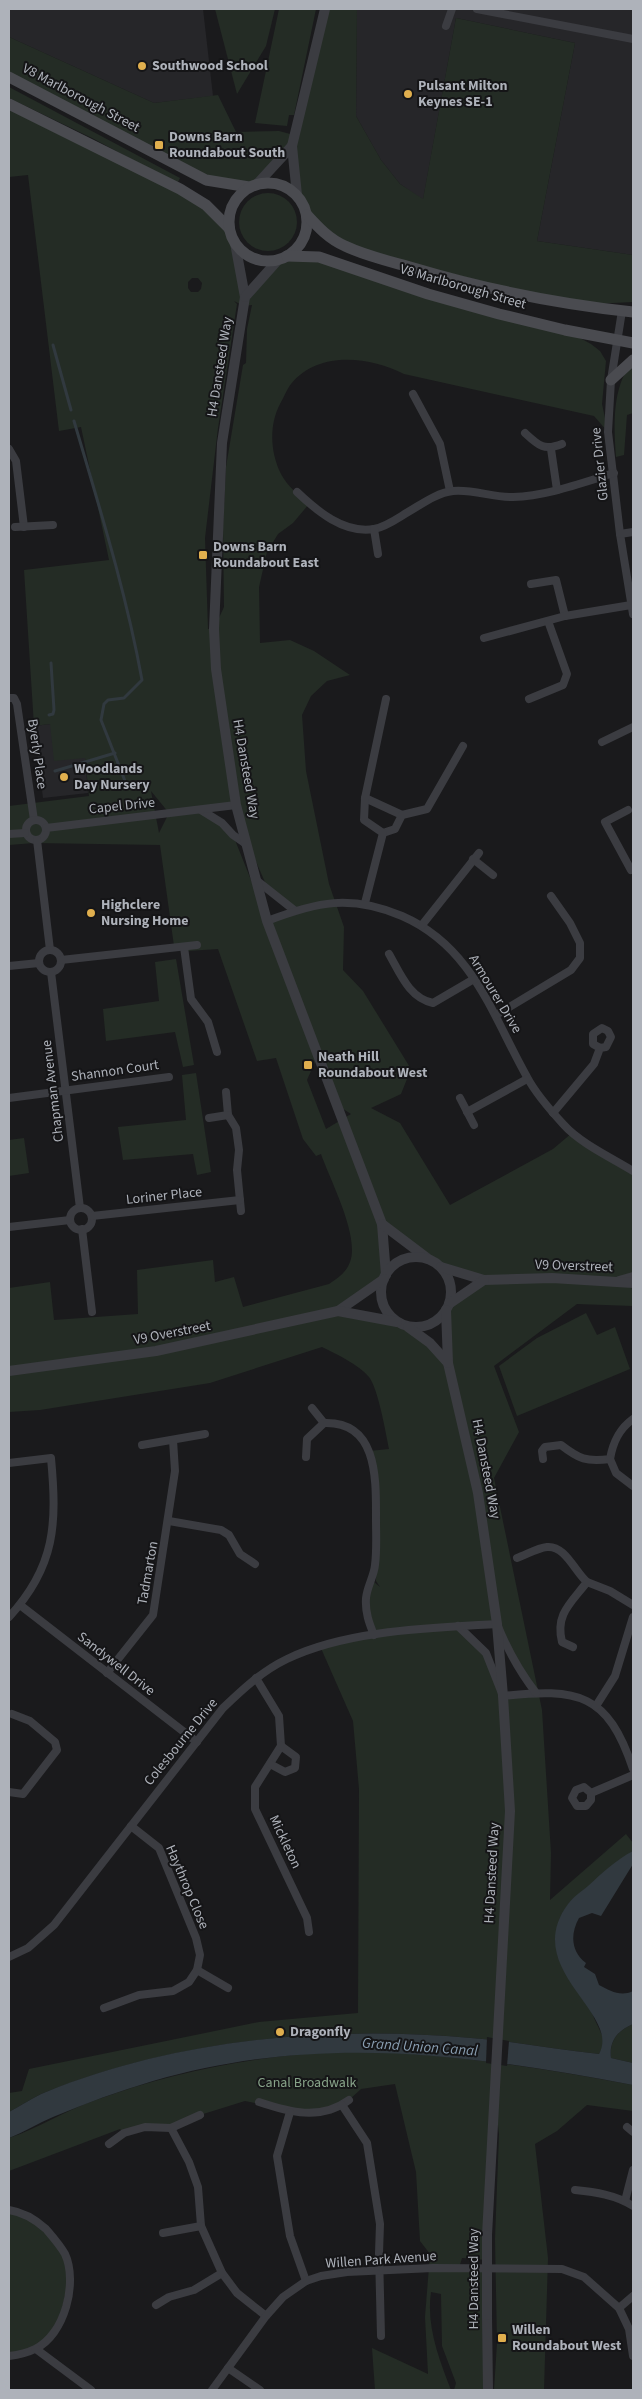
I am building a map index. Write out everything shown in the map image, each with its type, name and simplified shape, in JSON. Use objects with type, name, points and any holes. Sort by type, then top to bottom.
[{"type":"main road","name":"V8 Marlborough Street","points":[[9,77],[206,180],[253,186]]},
{"type":"main road","points":[[9,104],[197,198],[229,228]]},
{"type":"main road","points":[[279,184],[297,195],[307,215],[304,239],[297,249],[282,258],[266,261],[254,258],[243,252],[235,243],[229,228],[229,216],[233,204],[240,195],[253,186],[279,184]]},
{"type":"main road","name":"V8 Marlborough Street","points":[[307,215],[327,235],[344,246],[373,257],[499,291],[574,305],[630,311]]},
{"type":"main road","name":"V8 Marlborough Street","points":[[282,258],[319,257],[428,294],[499,314],[633,343]]},
{"type":"main road","points":[[611,380],[633,360]]},
{"type":"street","points":[[297,195],[292,144],[325,9]]},
{"type":"street","points":[[446,26],[452,9]]},
{"type":"street","points":[[477,9],[633,39]]},
{"type":"street","points":[[253,186],[292,144]]},
{"type":"street","name":"H4 Dansteed Way","points":[[235,243],[244,302],[222,443],[214,629],[216,669],[236,805],[267,920],[382,1224],[385,1277]]},
{"type":"street","points":[[244,302],[282,258]]},
{"type":"street","name":"Glazier Drive","points":[[630,311],[618,340],[611,380],[608,432],[620,534],[633,614]]},
{"type":"street","points":[[414,394],[440,444],[450,491]]},
{"type":"street","points":[[525,433],[541,446],[551,449],[562,444]]},
{"type":"street","points":[[9,449],[16,461],[24,526]]},
{"type":"street","points":[[551,449],[557,490]]},
{"type":"street","points":[[297,492],[314,508],[338,522],[361,529],[374,529],[389,523],[428,499],[450,491],[469,490],[510,497],[534,496],[614,474]]},
{"type":"street","points":[[15,527],[53,525]]},
{"type":"street","points":[[374,529],[378,554]]},
{"type":"street","points":[[620,534],[633,532]]},
{"type":"street","points":[[531,584],[556,580],[565,616]]},
{"type":"street","points":[[484,638],[565,616],[631,605]]},
{"type":"street","points":[[529,699],[563,685],[567,674],[548,620]]},
{"type":"street","name":"Byerly Place","points":[[9,698],[14,698],[17,704],[34,820]]},
{"type":"street","points":[[386,699],[365,798],[364,820],[382,832],[395,829],[402,815]]},
{"type":"street","points":[[602,742],[633,727]]},
{"type":"street","points":[[365,798],[402,815],[427,809],[463,746]]},
{"type":"street","name":"Capel Drive","points":[[46,828],[236,805]]},
{"type":"street","points":[[201,810],[222,823],[233,836],[246,844]]},
{"type":"street","points":[[628,810],[605,822],[631,870],[633,869]]},
{"type":"street","points":[[9,834],[25,833],[30,838],[37,840],[44,836],[46,828],[42,821],[34,820],[27,824],[25,833]]},
{"type":"street","points":[[365,903],[382,832]]},
{"type":"street","points":[[37,840],[50,950]]},
{"type":"street","points":[[422,925],[476,856],[493,875]]},
{"type":"street","points":[[256,880],[294,910]]},
{"type":"street","points":[[496,1015],[571,970],[580,958],[580,943],[551,896]]},
{"type":"street","name":"Armourer Drive","points":[[267,920],[294,910],[332,902],[365,903],[422,925],[442,940],[474,979],[496,1015],[528,1079],[553,1113],[572,1133],[633,1171]]},
{"type":"street","points":[[61,960],[197,945]]},
{"type":"street","points":[[184,947],[191,999],[208,1022],[217,1052]]},
{"type":"street","points":[[39,963],[42,954],[50,950],[56,952],[61,960]]},
{"type":"street","points":[[389,954],[414,994],[424,1001],[433,1003],[474,979]]},
{"type":"street","points":[[39,963],[44,970],[51,972],[58,968],[61,960]]},
{"type":"street","points":[[9,966],[39,963]]},
{"type":"street","name":"Chapman Avenue","points":[[51,972],[80,1208]]},
{"type":"street","points":[[553,1113],[594,1064],[600,1048]]},
{"type":"street","name":"Shannon Court","points":[[9,1098],[169,1077]]},
{"type":"street","points":[[467,1112],[528,1079]]},
{"type":"street","points":[[226,1092],[228,1116],[236,1128],[239,1150],[237,1170],[241,1211]]},
{"type":"street","points":[[460,1098],[474,1125]]},
{"type":"street","points":[[209,1118],[228,1116]]},
{"type":"street","name":"Loriner Place","points":[[92,1216],[240,1200]]},
{"type":"street","points":[[80,1208],[86,1209],[92,1216],[91,1224],[82,1229],[73,1226],[70,1220],[74,1210],[80,1208]]},
{"type":"street","points":[[9,1227],[70,1220]]},
{"type":"street","points":[[382,1224],[436,1264],[450,1284],[448,1307],[439,1319],[429,1325],[417,1327],[402,1324],[388,1314],[383,1303],[381,1291],[385,1277],[392,1267],[412,1257],[436,1264]]},
{"type":"street","points":[[82,1229],[92,1312]]},
{"type":"street","name":"V9 Overstreet","points":[[436,1264],[484,1280],[532,1278],[633,1283]]},
{"type":"street","points":[[617,1281],[633,1276]]},
{"type":"street","name":"V9 Overstreet","points":[[9,1371],[101,1360],[237,1334],[338,1311],[385,1277]]},
{"type":"street","name":"V9 Overstreet","points":[[448,1307],[484,1280]]},
{"type":"street","name":"H4 Dansteed Way","points":[[448,1307],[448,1363],[471,1456],[497,1624],[510,1811],[487,2235],[488,2390]]},
{"type":"street","name":"V9 Overstreet","points":[[338,1311],[402,1324]]},
{"type":"street","name":"H4 Dansteed Way","points":[[402,1324],[430,1343],[448,1363]]},
{"type":"street","points":[[312,1408],[324,1423]]},
{"type":"street","points":[[633,1419],[625,1425],[613,1443],[610,1459],[616,1472],[633,1486]]},
{"type":"street","points":[[306,1457],[307,1439],[324,1423],[337,1423],[352,1428],[362,1438],[376,1478],[375,1565],[366,1596],[366,1614],[374,1635]]},
{"type":"street","points":[[142,1445],[205,1434]]},
{"type":"street","name":"Tadmarton","points":[[108,1673],[153,1615],[169,1521],[175,1471],[173,1440]]},
{"type":"street","points":[[543,1459],[542,1451],[545,1447],[561,1446],[577,1458],[593,1462],[610,1459]]},
{"type":"street","points":[[9,1463],[51,1458],[54,1492],[54,1527],[47,1558],[34,1585],[9,1617]]},
{"type":"street","points":[[169,1521],[221,1530],[230,1535],[240,1554],[255,1564]]},
{"type":"street","points":[[517,1558],[548,1547],[562,1551],[578,1574],[587,1582],[610,1591],[633,1604]]},
{"type":"street","points":[[573,1647],[562,1642],[559,1628],[562,1614],[587,1582]]},
{"type":"street","name":"Sandywell Drive","points":[[20,1605],[197,1742]]},
{"type":"street","points":[[596,1706],[615,1676],[633,1617]]},
{"type":"street","points":[[497,1624],[508,1651],[522,1676],[536,1693]]},
{"type":"street","name":"Colesbourne Drive","points":[[9,1957],[28,1948],[54,1925],[223,1708],[256,1678],[287,1660],[323,1645],[374,1635],[497,1624]]},
{"type":"street","points":[[458,1626],[486,1653],[503,1696],[559,1692],[580,1698],[596,1706],[611,1721],[624,1741],[633,1769]]},
{"type":"street","points":[[256,1678],[280,1716],[281,1746],[296,1756],[295,1768],[285,1772],[270,1764]]},
{"type":"street","points":[[9,1792],[23,1794],[57,1750],[55,1742],[49,1737],[30,1722],[12,1714]]},
{"type":"street","name":"Mickleton","points":[[281,1746],[255,1787],[255,1809],[307,1918],[309,1932]]},
{"type":"street","points":[[591,1793],[633,1774]]},
{"type":"street","name":"Haythrop Close","points":[[131,1826],[159,1848],[196,1938],[200,1955],[197,1970]]},
{"type":"street","points":[[104,2008],[139,1996],[173,1991],[188,1982],[197,1970],[228,1988]]},
{"type":"street","points":[[259,2102],[290,2112],[307,2113],[329,2111],[346,2103],[367,2143],[380,2224],[381,2336]]},
{"type":"street","points":[[290,2112],[277,2156],[290,2236],[306,2281]]},
{"type":"street","points":[[109,2144],[124,2132],[145,2127],[171,2128],[200,2116]]},
{"type":"street","points":[[171,2128],[189,2162],[198,2187],[201,2226],[222,2273],[237,2293],[266,2316]]},
{"type":"street","points":[[625,2200],[633,2170]]},
{"type":"street","points":[[575,2190],[596,2192],[625,2200],[633,2206]]},
{"type":"street","points":[[9,2210],[17,2211],[29,2217],[50,2234],[65,2254],[70,2275],[69,2297],[58,2325],[36,2349],[9,2356]]},
{"type":"street","points":[[163,2233],[201,2226]]},
{"type":"street","name":"Willen Park Avenue","points":[[212,2390],[266,2316],[283,2297],[306,2281],[321,2276],[347,2272],[434,2268],[562,2269],[584,2277],[620,2308]]},
{"type":"street","points":[[156,2304],[169,2296],[194,2290],[222,2273]]},
{"type":"street","points":[[633,2296],[620,2308],[629,2329],[633,2356]]},
{"type":"street","points":[[36,2349],[91,2390]]},
{"type":"street","points":[[228,2368],[260,2390]]},
{"type":"shaded area","name":"Southwood School","points":[[9,9],[203,9],[213,96],[154,103],[9,37]]},
{"type":"shaded area","points":[[357,9],[633,9],[633,255],[537,241],[575,43],[456,18],[423,200],[400,184],[381,160],[356,116]]},
{"type":"shaded area","name":"Woodlands Day Nursery","points":[[50,724],[85,758],[88,793],[43,798],[34,726]]},
{"type":"green space","points":[[215,9],[275,9],[266,46],[237,94]]},
{"type":"green space","points":[[279,9],[316,9],[294,115],[289,115],[287,126],[255,123]]},
{"type":"green space","points":[[325,9],[357,9],[356,116],[381,160],[400,184],[423,199],[456,18],[575,43],[537,241],[633,255],[633,302],[574,305],[344,246],[306,213],[297,195],[291,146],[257,184],[213,183],[9,77],[9,37],[154,103],[218,95],[236,132],[279,131],[294,135]]},
{"type":"green space","points":[[9,87],[180,178],[177,184],[94,139],[9,98]]},
{"type":"green space","points":[[9,104],[180,189],[229,228],[235,243],[245,297],[278,260],[319,257],[565,330],[591,344],[600,351],[606,361],[602,404],[608,432],[594,416],[404,374],[391,368],[361,361],[330,361],[302,373],[291,384],[276,412],[272,439],[277,466],[281,474],[290,486],[309,504],[293,523],[278,534],[267,552],[259,587],[260,643],[290,640],[314,651],[350,675],[327,681],[311,696],[302,715],[306,771],[329,884],[344,927],[343,970],[363,991],[411,1069],[401,1094],[371,1108],[400,1123],[450,1205],[553,1149],[572,1133],[633,1171],[633,1273],[617,1281],[633,1289],[633,1306],[577,1304],[494,1366],[519,1432],[494,1478],[542,1710],[551,1853],[550,1900],[626,1834],[633,1843],[633,1851],[569,1903],[559,1920],[594,2018],[603,2037],[603,2047],[599,2054],[487,2039],[418,2034],[309,2035],[255,2040],[201,2048],[148,2059],[96,2074],[41,2094],[9,2112],[9,2093],[22,2091],[29,2069],[259,2022],[358,2013],[359,1789],[353,1721],[320,1646],[374,1635],[366,1596],[374,1582],[380,1587],[376,1581],[377,1491],[369,1451],[389,1449],[378,1401],[369,1377],[354,1364],[322,1347],[210,1383],[40,1410],[9,1412],[9,1288],[50,1282],[54,1320],[138,1314],[137,1270],[213,1260],[215,1282],[234,1277],[243,1307],[329,1284],[344,1272],[350,1262],[352,1251],[348,1223],[321,1154],[316,1156],[303,1139],[276,1058],[257,1061],[218,949],[188,951],[184,947],[174,946],[160,845],[34,843],[9,845],[9,806],[89,796],[85,758],[54,761],[50,724],[34,726],[24,570],[109,560],[81,427],[59,431],[28,175],[9,177]],"holes":[[[192,278],[198,278],[202,283],[201,289],[198,292],[191,292],[188,288],[188,282]],[[234,301],[244,306],[252,305],[247,329],[246,363],[243,365],[226,467],[223,527],[224,607],[214,629],[208,629],[205,538],[218,428],[237,304]],[[151,791],[169,813],[159,833]],[[236,805],[254,857],[268,889],[294,911],[267,920],[233,835],[202,810]],[[318,1055],[337,1105],[351,1114],[326,1129],[307,1080]],[[383,1225],[441,1267],[483,1280],[446,1310],[448,1362],[406,1326],[397,1322],[339,1311],[386,1275]],[[497,1624],[522,1676],[538,1692],[503,1696],[486,1653],[459,1626]]]},
{"type":"green space","points":[[262,193],[274,193],[289,201],[297,216],[297,228],[289,243],[274,251],[262,251],[247,243],[239,228],[239,216],[247,201]]},
{"type":"green space","points":[[633,368],[633,413],[627,415],[624,455],[616,457],[616,401],[627,369]]},
{"type":"green space","points":[[176,959],[194,1065],[183,1067],[175,1032],[106,1041],[103,1009],[159,1001],[155,962]]},
{"type":"green space","points":[[196,1073],[211,1172],[197,1175],[193,1154],[123,1160],[118,1127],[186,1120],[182,1075]]},
{"type":"green space","points":[[24,1138],[29,1173],[9,1176],[9,1140]]},
{"type":"green space","points":[[586,1313],[597,1335],[615,1327],[630,1369],[517,1416],[499,1366],[537,1338]]},
{"type":"green space","points":[[633,2024],[633,2063],[611,2058],[611,2046],[615,2037]]},
{"type":"green space","name":"Canal Broadwalk","points":[[341,2051],[451,2057],[560,2072],[633,2085],[633,2111],[587,2105],[557,2131],[535,2144],[548,2258],[544,2390],[494,2390],[497,2343],[495,2239],[499,2134],[494,2092],[487,2260],[462,2258],[459,2268],[487,2269],[488,2390],[454,2390],[456,2383],[442,2346],[441,2294],[431,2292],[430,2317],[432,2330],[438,2354],[451,2390],[375,2390],[372,2348],[428,2374],[425,2317],[430,2254],[420,2241],[416,2172],[395,2084],[361,2089],[349,2100],[307,2113],[245,2101],[200,2115],[171,2128],[124,2133],[120,2129],[9,2171],[9,2138],[96,2100],[156,2081],[217,2066],[310,2053]]},
{"type":"green space","points":[[9,2210],[29,2217],[58,2244],[70,2275],[58,2325],[36,2349],[9,2356]]},
{"type":"water","name":"Grand Union Canal","points":[[633,1851],[633,1864],[601,1916],[592,1913],[579,1918],[573,1936],[577,1954],[586,1963],[584,1967],[595,1974],[599,1985],[620,1993],[633,1991],[633,2024],[615,2037],[611,2046],[611,2058],[633,2063],[633,2085],[452,2057],[393,2053],[334,2053],[275,2057],[215,2066],[153,2081],[47,2119],[9,2138],[9,2112],[46,2092],[96,2074],[148,2059],[201,2048],[255,2040],[309,2035],[418,2034],[487,2039],[599,2054],[602,2038],[597,2022],[563,1969],[556,1949],[556,1927],[572,1899],[615,1862]]},
{"type":"pier","points":[[487,2037],[509,2041],[507,2066],[486,2063]]},
{"type":"waterway","points":[[53,345],[71,410]]},
{"type":"waterway","points":[[74,421],[120,582],[142,680],[124,698],[108,700],[104,704],[101,720],[125,781]]},
{"type":"waterway","points":[[49,715],[53,714],[54,710],[51,663]]},
{"type":"waterway","points":[[55,771],[115,753]]},
{"type":"place","name":"Southwood School","points":[[142,66]]},
{"type":"place","name":"Pulsant Milton Keynes SE-1","points":[[408,94]]},
{"type":"place","name":"Downs Barn Roundabout South","points":[[159,145]]},
{"type":"place","name":"Downs Barn Roundabout East","points":[[203,555]]},
{"type":"place","name":"Woodlands Day Nursery","points":[[64,777]]},
{"type":"place","name":"Highclere Nursing Home","points":[[91,913]]},
{"type":"place","name":"Neath Hill Roundabout West","points":[[308,1065]]},
{"type":"place","name":"Dragonfly","points":[[280,2032]]},
{"type":"place","name":"Willen Roundabout West","points":[[502,2338]]}]
